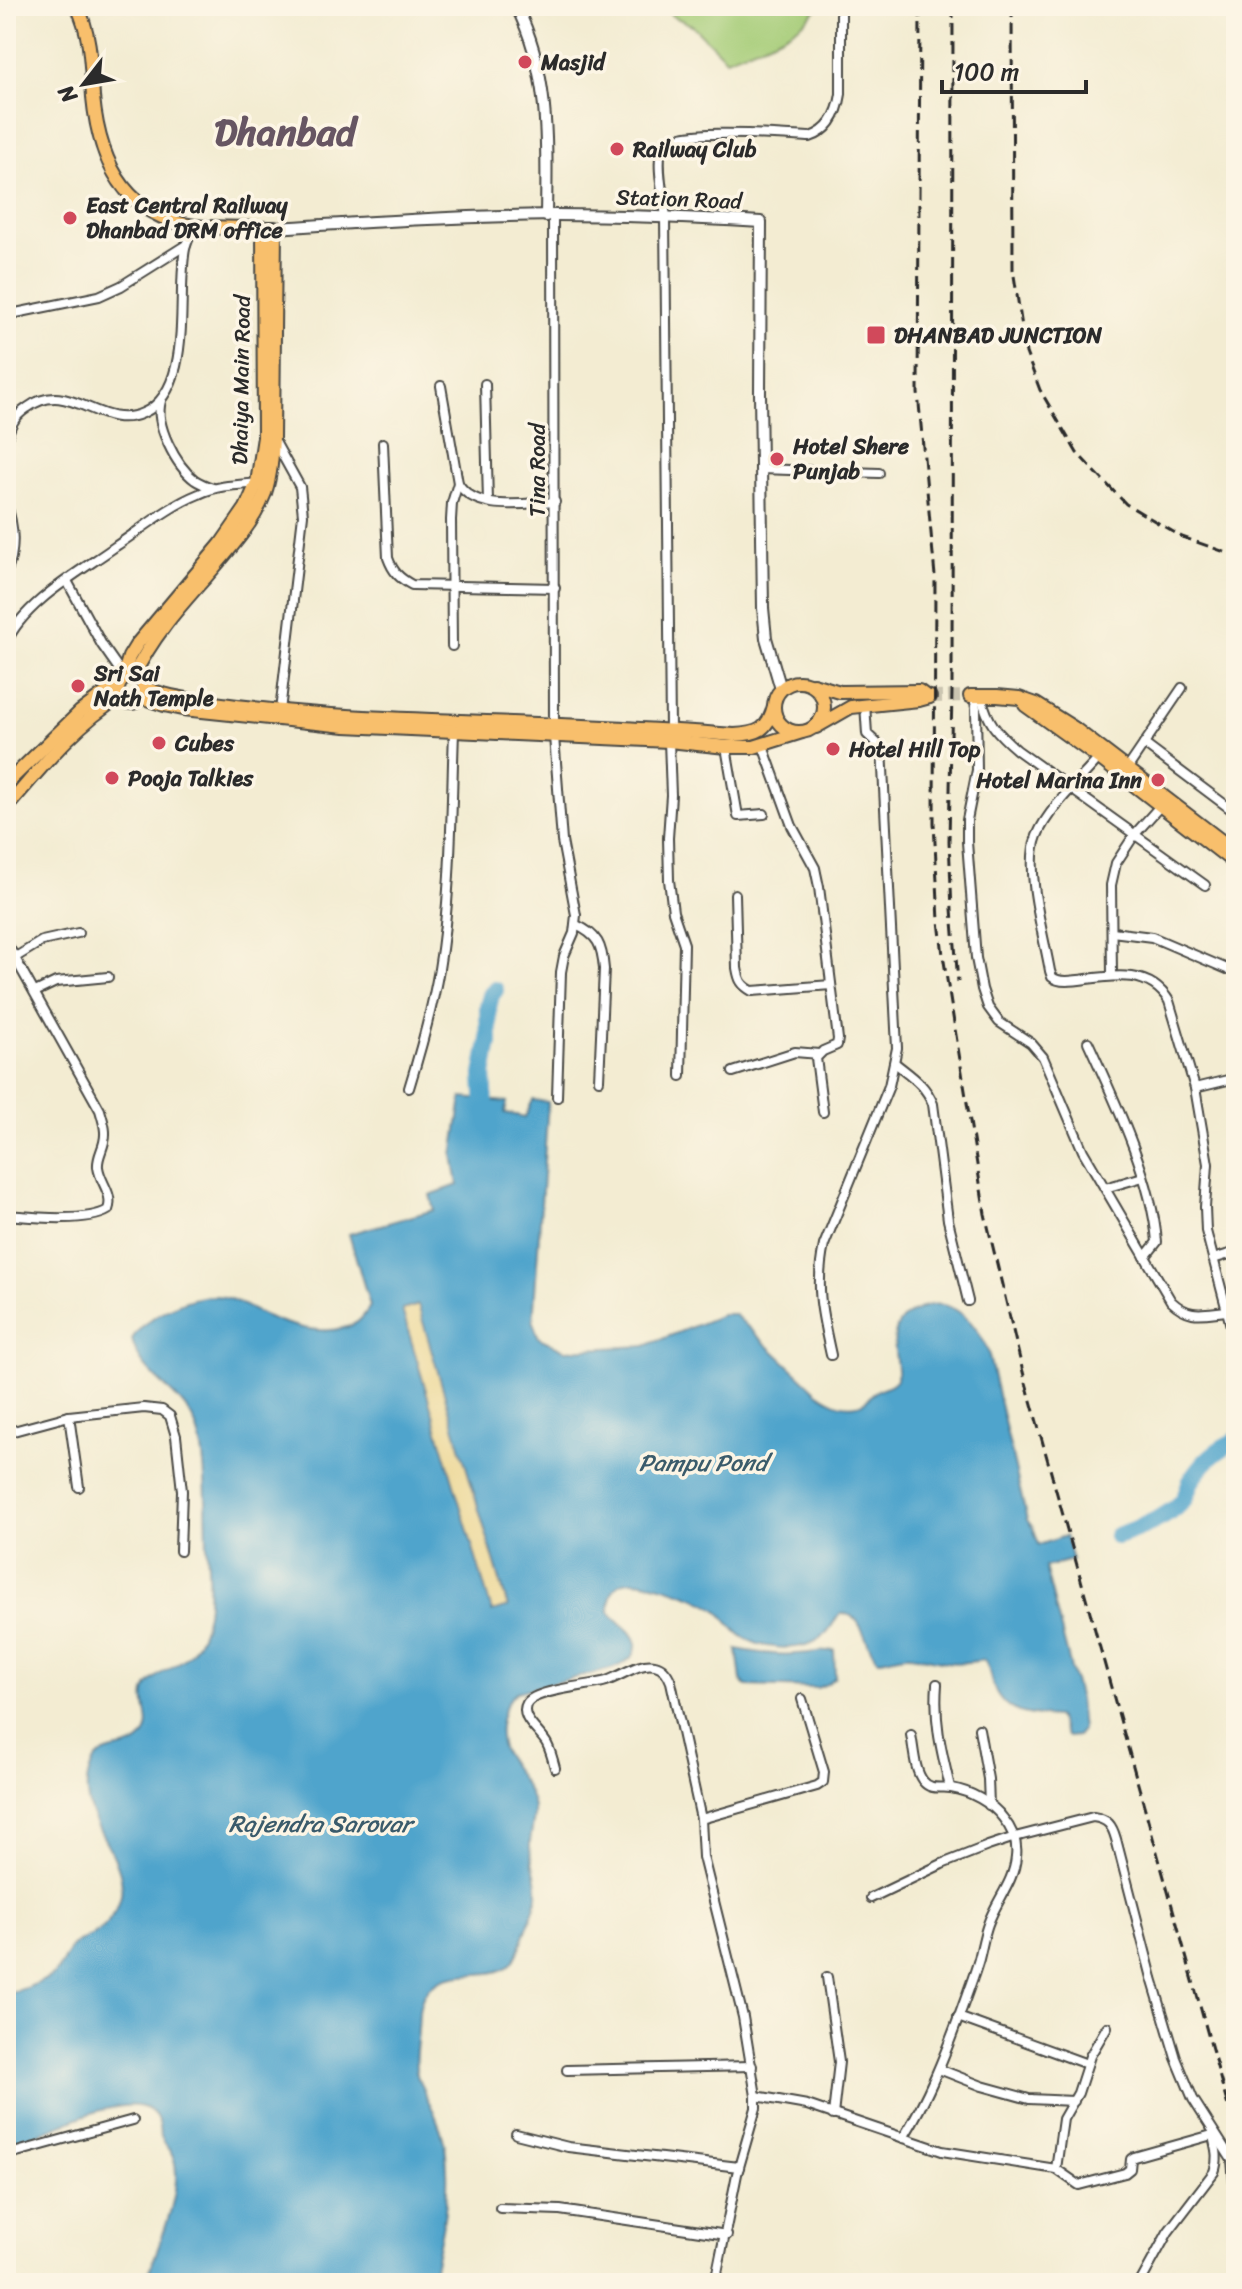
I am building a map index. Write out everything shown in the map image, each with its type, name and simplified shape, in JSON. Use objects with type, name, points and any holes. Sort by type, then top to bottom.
[{"type":"main road","points":[[77,6],[87,33],[100,138],[116,178],[128,193],[140,204],[170,220],[194,226],[269,228]]},
{"type":"main road","name":"Dhaiya Main Road","points":[[6,808],[64,742],[96,713],[123,682],[150,643],[243,532],[260,504],[273,438],[269,228]]},
{"type":"main road","name":"Dhaiya Main Road","points":[[263,483],[269,228]]},
{"type":"main road","points":[[139,680],[142,692],[136,702],[129,703],[123,682],[139,680]]},
{"type":"main road","name":"Dhaiya Main Road","points":[[6,784],[71,720],[101,695],[123,682]]},
{"type":"main road","points":[[142,692],[280,711],[670,735],[748,734],[766,726],[777,694],[792,683],[805,682],[833,691],[919,691],[929,697],[845,709],[822,725],[763,746],[726,747],[670,735]]},
{"type":"main road","points":[[774,706],[777,718],[785,728],[808,730],[822,718],[824,706],[816,688],[805,682]]},
{"type":"main road","points":[[142,692],[164,705],[183,709],[280,720],[454,732],[554,730]]},
{"type":"main road","points":[[975,696],[1019,698],[1036,704],[1074,728],[1160,806],[1236,864]]},
{"type":"main road","points":[[1019,698],[1029,710],[1125,772],[1236,852]]},
{"type":"street","points":[[516,6],[532,40],[542,88],[550,215]]},
{"type":"street","points":[[681,1076],[684,944],[673,912],[668,872],[671,795],[662,148],[677,136],[810,137],[818,134],[837,112],[841,94],[841,6]]},
{"type":"street","name":"Station Road","points":[[269,228],[550,215],[761,222],[763,608],[766,638],[781,689]]},
{"type":"street","name":"Tina Road","points":[[550,215],[555,502],[554,730],[562,841],[576,925]]},
{"type":"street","points":[[6,443],[17,416],[39,400],[51,397],[68,399],[95,411],[127,417],[144,413],[161,398],[170,384],[177,361],[186,245],[194,226]]},
{"type":"street","points":[[6,315],[99,296],[121,286],[186,245]]},
{"type":"street","points":[[485,384],[488,502]]},
{"type":"street","points":[[441,386],[458,483],[463,492],[488,502],[555,502]]},
{"type":"street","points":[[161,398],[160,421],[172,451],[195,480],[214,488]]},
{"type":"street","points":[[273,438],[300,487],[303,515],[280,711]]},
{"type":"street","points":[[383,443],[388,558],[401,580],[412,585],[555,588]]},
{"type":"street","points":[[760,469],[879,473]]},
{"type":"street","points":[[6,643],[30,611],[173,506],[214,488],[263,483]]},
{"type":"street","points":[[452,646],[451,520],[458,483]]},
{"type":"street","points":[[6,503],[13,545],[6,573]]},
{"type":"street","points":[[67,581],[123,682]]},
{"type":"street","points":[[6,657],[6,678]]},
{"type":"street","points":[[1125,772],[1182,688]]},
{"type":"street","points":[[975,696],[998,733],[1071,790],[1205,885]]},
{"type":"street","points":[[975,696],[977,770],[967,820],[967,842],[976,958],[988,1007],[999,1022],[1031,1043],[1043,1057],[1070,1123],[1171,1301],[1182,1311],[1197,1314],[1227,1311]]},
{"type":"street","points":[[831,1355],[822,1312],[819,1269],[824,1245],[889,1086],[897,1048],[882,748],[867,734],[865,704]]},
{"type":"street","points":[[409,1088],[427,1028],[439,968],[448,875],[454,732]]},
{"type":"street","points":[[1144,744],[1236,813]]},
{"type":"street","points":[[733,1072],[795,1052],[819,1054],[837,1045],[838,1039],[815,868],[792,826],[763,746]]},
{"type":"street","points":[[726,747],[738,816],[764,814]]},
{"type":"street","points":[[1099,758],[1038,833],[1032,852],[1033,876],[1050,971],[1052,977],[1061,982],[1112,975],[1136,978],[1154,984],[1169,1001],[1195,1088],[1208,1164],[1206,1231],[1236,1345]]},
{"type":"street","points":[[1112,975],[1111,885],[1116,863],[1135,834],[1160,806]]},
{"type":"street","points":[[735,894],[737,968],[744,987],[752,991],[831,985]]},
{"type":"street","points":[[557,1097],[561,972],[576,925],[590,932],[603,953],[599,1080]]},
{"type":"street","points":[[1112,932],[1152,937],[1227,969]]},
{"type":"street","points":[[6,963],[42,941],[78,933]]},
{"type":"street","points":[[6,942],[100,1110],[105,1140],[97,1161],[98,1171],[110,1197],[108,1210],[96,1216],[6,1215]]},
{"type":"street","points":[[35,992],[56,982],[108,977]]},
{"type":"street","points":[[1088,1042],[1128,1132],[1143,1177],[1157,1242],[1145,1257]]},
{"type":"street","points":[[819,1054],[816,1058],[823,1112]]},
{"type":"street","points":[[895,1063],[922,1084],[933,1104],[948,1220],[968,1301]]},
{"type":"street","points":[[1195,1088],[1236,1078]]},
{"type":"street","points":[[1105,1188],[1143,1177]]},
{"type":"street","points":[[1213,1259],[1236,1252]]},
{"type":"street","points":[[6,1433],[69,1416],[155,1408],[170,1416],[176,1436],[182,1491],[180,1551]]},
{"type":"street","points":[[69,1416],[79,1487]]},
{"type":"street","points":[[555,1768],[546,1742],[526,1717],[525,1705],[529,1700],[542,1694],[610,1680],[646,1665],[658,1666],[666,1672],[671,1682],[701,1819],[703,1857],[741,2008],[756,2096],[754,2117],[739,2167],[715,2283]]},
{"type":"street","points":[[937,1684],[937,1729],[950,1787]]},
{"type":"street","points":[[701,1819],[823,1782],[824,1772],[802,1699]]},
{"type":"street","points":[[979,1729],[988,1779],[989,1805]]},
{"type":"street","points":[[903,2138],[939,2069],[979,1960],[989,1921],[1016,1860],[1015,1837],[1000,1814],[989,1805],[950,1787],[932,1788],[926,1785],[918,1770],[911,1735]]},
{"type":"street","points":[[871,1898],[942,1864],[1015,1837],[1093,1817],[1104,1818],[1112,1826],[1176,2058],[1193,2099],[1232,2160],[1236,2205]]},
{"type":"street","points":[[1236,1962],[1236,1978]]},
{"type":"street","points":[[827,1977],[839,2062],[833,2115]]},
{"type":"street","points":[[958,2017],[1087,2064]]},
{"type":"street","points":[[1056,2169],[1063,2119],[1107,2027]]},
{"type":"street","points":[[567,2070],[752,2066]]},
{"type":"street","points":[[939,2069],[982,2086],[1029,2099],[1074,2101]]},
{"type":"street","points":[[756,2096],[807,2105],[942,2151],[1056,2169],[1074,2182],[1086,2184],[1125,2173],[1134,2157],[1212,2132]]},
{"type":"street","points":[[6,2155],[133,2120]]},
{"type":"street","points":[[1140,2283],[1168,2232],[1214,2172],[1217,2154],[1212,2132]]},
{"type":"street","points":[[516,2134],[568,2147],[739,2167]]},
{"type":"street","points":[[500,2208],[560,2210],[727,2235]]},
{"type":"street","points":[[1230,2283],[1236,2279]]},
{"type":"green space","points":[[666,6],[819,6],[789,32],[726,59],[692,25],[672,16]]},
{"type":"sand","points":[[419,1305],[508,1608],[492,1613],[402,1310]]},
{"type":"water","name":"Rajendra Sarovar","points":[[462,1098],[507,1102],[505,1113],[525,1117],[533,1100],[548,1102],[533,1322],[539,1338],[565,1350],[645,1346],[724,1314],[734,1314],[817,1392],[834,1402],[853,1406],[866,1401],[897,1379],[894,1344],[896,1330],[905,1317],[931,1305],[942,1305],[962,1314],[978,1331],[988,1352],[1027,1520],[1039,1545],[1065,1536],[1072,1560],[1045,1567],[1079,1700],[1082,1730],[1077,1736],[1067,1737],[1056,1717],[1027,1714],[1010,1708],[997,1694],[984,1660],[951,1663],[905,1655],[878,1660],[859,1624],[848,1615],[840,1614],[824,1635],[812,1643],[780,1648],[747,1639],[717,1610],[694,1598],[652,1584],[628,1581],[620,1584],[612,1593],[609,1611],[634,1639],[636,1647],[631,1658],[609,1669],[516,1692],[502,1718],[502,1748],[534,1806],[530,1848],[537,1896],[518,1954],[503,1969],[443,1979],[433,1985],[421,2003],[417,2073],[441,2130],[447,2163],[445,2213],[431,2283],[145,2283],[172,2205],[176,2173],[173,2156],[163,2140],[155,2115],[146,2108],[122,2106],[6,2143],[6,1995],[39,1983],[56,1972],[72,1947],[102,1928],[119,1903],[122,1885],[118,1867],[92,1815],[87,1797],[92,1765],[105,1753],[128,1747],[143,1737],[148,1725],[144,1698],[148,1685],[191,1652],[202,1634],[207,1613],[206,1485],[199,1436],[190,1414],[149,1371],[132,1339],[149,1321],[173,1306],[212,1296],[224,1297],[273,1319],[308,1329],[332,1330],[357,1323],[370,1306],[349,1234],[434,1210],[430,1195],[458,1185],[453,1155]],"holes":[[[418,1305],[508,1607],[492,1612],[402,1310]]]},
{"type":"water","points":[[737,1649],[786,1654],[834,1650],[835,1677],[817,1688],[746,1686],[741,1680]]},
{"type":"waterway","points":[[486,1125],[483,1075],[489,1042],[488,1007],[495,990]]},
{"type":"waterway","points":[[1117,1536],[1171,1512],[1186,1496],[1190,1483],[1204,1463],[1236,1441]]},
{"type":"tunnel","points":[[930,697],[970,696]]},
{"type":"railway","points":[[920,6],[918,393],[935,576],[934,823],[943,955],[985,1214],[1023,1372],[1236,2135]]},
{"type":"railway","points":[[953,6],[949,841],[958,982]]},
{"type":"railway","points":[[1012,6],[1013,269],[1026,353],[1040,390],[1077,453],[1126,504],[1182,537],[1236,556]]},
{"type":"place","name":"Masjid","points":[[525,62]]},
{"type":"place","name":"Railway Club","points":[[617,149]]},
{"type":"place","name":"East Central Railway Dhanbad DRM office","points":[[70,218]]},
{"type":"place","name":"DHANBAD JUNCTION","points":[[876,335]]},
{"type":"place","name":"Hotel Shere Punjab","points":[[777,459]]},
{"type":"place","name":"Sri Sai Nath Temple","points":[[78,686]]},
{"type":"place","name":"Cubes","points":[[159,743]]},
{"type":"place","name":"Hotel Hill Top","points":[[833,749]]},
{"type":"place","name":"Pooja Talkies","points":[[112,778]]},
{"type":"place","name":"Hotel Marina Inn","points":[[1158,780]]},
{"type":"district","name":"Dhanbad","points":[[285,132]]},
{"type":"water label","name":"Pampu Pond","points":[[703,1463]]}]
